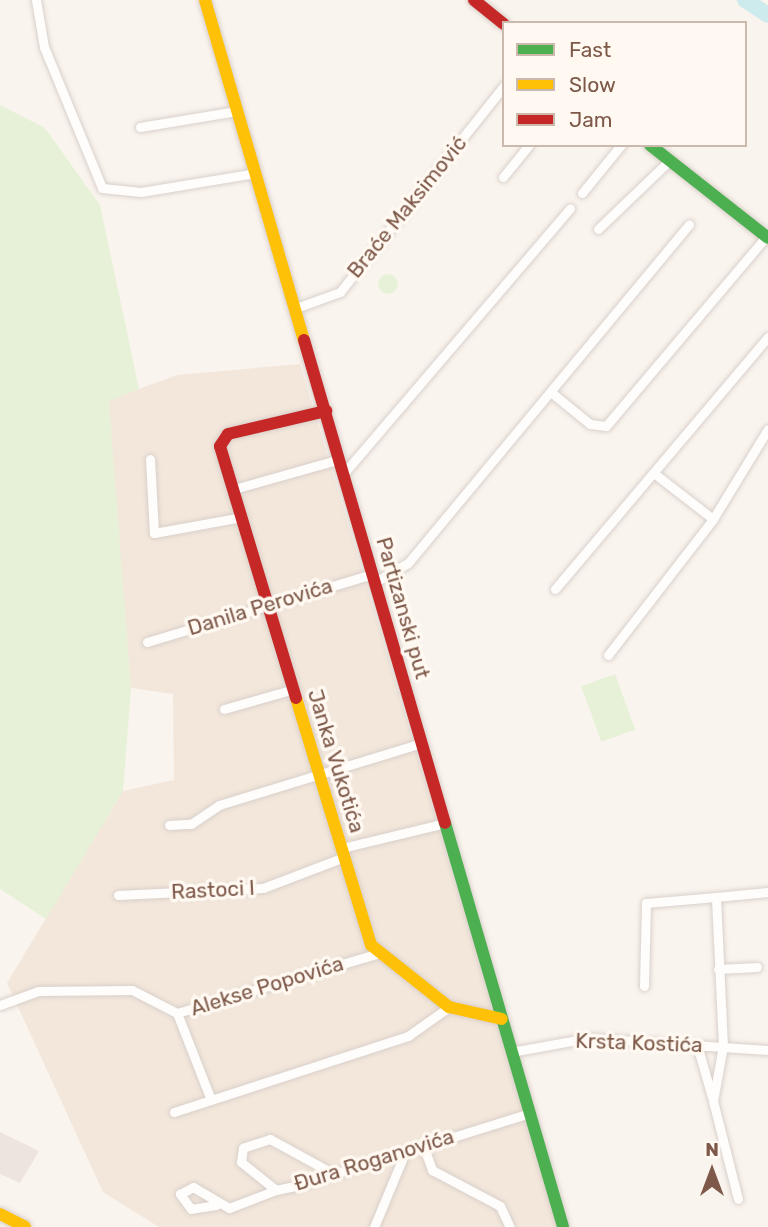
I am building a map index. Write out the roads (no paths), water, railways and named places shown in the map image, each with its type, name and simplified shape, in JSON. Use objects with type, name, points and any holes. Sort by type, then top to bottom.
[{"type":"street","points":[[36,0],[44,47],[103,188],[141,192],[256,173]]},
{"type":"street","name":"Partizanski put","points":[[205,0],[564,1227]]},
{"type":"street","points":[[474,0],[502,22]]},
{"type":"street","name":"Braće Maksimović","points":[[296,309],[340,292],[502,89]]},
{"type":"street","points":[[140,127],[237,111]]},
{"type":"street","points":[[503,177],[527,147]]},
{"type":"street","points":[[582,193],[619,147]]},
{"type":"street","points":[[552,393],[590,424],[606,426],[767,237],[653,147]]},
{"type":"street","points":[[598,229],[670,160]]},
{"type":"street","points":[[344,473],[570,208]]},
{"type":"street","name":"Danila Perovića","points":[[147,642],[268,604],[373,578],[408,563],[689,225]]},
{"type":"street","points":[[555,589],[655,474],[768,337]]},
{"type":"street","name":"Janka Vukotića","points":[[326,411],[222,439],[233,489],[376,954]]},
{"type":"street","points":[[608,655],[713,519],[768,429]]},
{"type":"street","points":[[150,459],[154,533],[242,517]]},
{"type":"street","points":[[233,489],[340,459]]},
{"type":"street","points":[[655,474],[713,519]]},
{"type":"street","points":[[224,709],[294,689]]},
{"type":"street","points":[[169,825],[191,824],[219,805],[422,743]]},
{"type":"street","name":"Rastoci I","points":[[118,895],[263,888],[343,853],[445,823]]},
{"type":"street","points":[[644,986],[646,903],[768,892]]},
{"type":"street","points":[[713,1101],[723,1046],[716,897]]},
{"type":"street","points":[[376,954],[449,1007],[502,1019]]},
{"type":"street","name":"Alekse Popovića","points":[[0,1005],[38,991],[132,990],[177,1013],[376,954]]},
{"type":"street","points":[[718,969],[764,966]]},
{"type":"street","points":[[174,1112],[210,1097],[408,1036],[449,1007]]},
{"type":"street","points":[[177,1013],[210,1097]]},
{"type":"street","name":"Krsta Kostića","points":[[512,1052],[588,1038],[768,1050]]},
{"type":"street","points":[[697,1045],[738,1199]]},
{"type":"street","name":"Đura Roganovića","points":[[334,1174],[282,1144],[256,1139],[243,1148],[241,1162],[276,1190],[334,1174],[423,1144],[530,1113]]},
{"type":"street","points":[[423,1144],[432,1170],[500,1206],[510,1227]]},
{"type":"street","points":[[374,1227],[406,1150]]},
{"type":"street","points":[[216,1205],[236,1207],[276,1190]]},
{"type":"street","points":[[0,1214],[25,1227]]},
{"type":"waterway","points":[[745,0],[768,15]]}]
